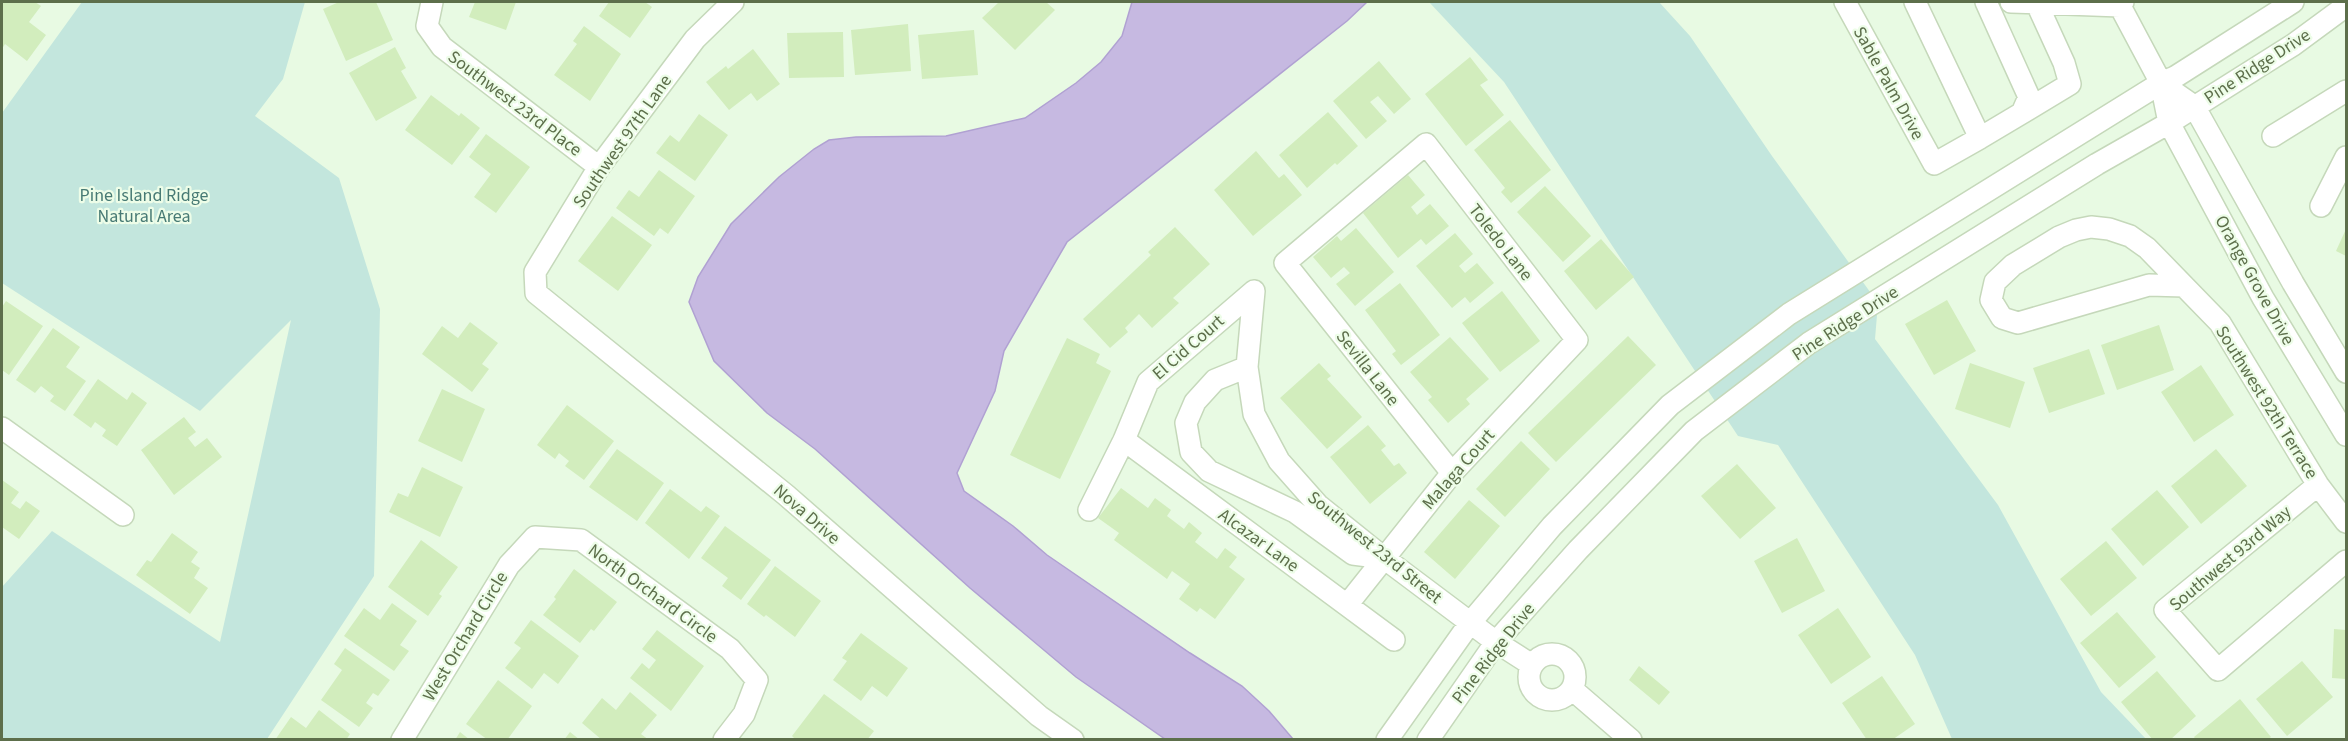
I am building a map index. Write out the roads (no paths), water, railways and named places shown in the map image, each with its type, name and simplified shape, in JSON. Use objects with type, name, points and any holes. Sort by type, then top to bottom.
[{"type":"street","name":"Southwest 23rd Place","points":[[432,2],[428,26],[442,48],[599,167]]},
{"type":"street","name":"Southwest 97th Lane","points":[[536,293],[535,272],[599,167],[695,39],[733,2]]},
{"type":"street","name":"Sable Palm Drive","points":[[1845,2],[1934,164],[1980,138]]},
{"type":"street","points":[[1915,2],[1980,138],[2070,84],[2064,63],[2037,4]]},
{"type":"street","points":[[1986,2],[2029,97],[2022,113]]},
{"type":"street","points":[[2011,2],[2121,4],[2161,83]]},
{"type":"street","name":"Pine Ridge Drive","points":[[1387,740],[1470,623],[1552,526],[1670,405],[1789,314],[2293,2]]},
{"type":"street","name":"Pine Ridge Drive","points":[[1428,740],[1496,642],[1578,550],[1694,431],[1809,343],[2097,164],[2169,123],[2293,45],[2346,6]]},
{"type":"street","name":"Orange Grove Drive","points":[[2161,83],[2194,106],[2293,283],[2346,372]]},
{"type":"street","name":"Orange Grove Drive","points":[[2161,83],[2169,123],[2263,298],[2346,435]]},
{"type":"street","points":[[2273,136],[2346,91]]},
{"type":"street","name":"Toledo Lane","points":[[1285,264],[1426,144],[1577,340]]},
{"type":"street","points":[[2321,206],[2346,157]]},
{"type":"street","name":"Southwest 92th Terrace","points":[[2184,286],[2148,285],[2018,323],[2002,318],[1991,300],[1995,282],[2013,265],[2059,237],[2091,227],[2109,229],[2130,236],[2147,248],[2184,286],[2220,323],[2318,485],[2346,522]]},
{"type":"street","name":"Sevilla Lane","points":[[1285,264],[1452,473]]},
{"type":"street","name":"Southwest 23rd Street","points":[[1254,291],[1247,368],[1254,414],[1280,461],[1318,505],[1383,558],[1496,642],[1533,665]]},
{"type":"street","name":"El Cid Court","points":[[1089,510],[1124,440],[1148,382],[1254,291]]},
{"type":"street","name":"Nova Drive","points":[[536,293],[786,495],[1039,716],[1073,740]]},
{"type":"street","name":"Malaga Court","points":[[1347,605],[1452,473],[1577,340]]},
{"type":"street","points":[[1247,368],[1215,380],[1195,402],[1186,423],[1191,452],[1209,471],[1295,512],[1353,554],[1383,558]]},
{"type":"street","points":[[2,428],[123,515]]},
{"type":"street","name":"Alcazar Lane","points":[[1124,440],[1394,640]]},
{"type":"street","name":"Southwest 93rd Way","points":[[2318,485],[2165,610],[2218,670],[2346,561]]},
{"type":"street","name":"North Orchard Circle","points":[[535,537],[581,540],[730,649],[757,680],[744,714],[724,740]]},
{"type":"street","name":"West Orchard Circle","points":[[402,740],[509,565],[535,537]]},
{"type":"street","points":[[1550,654],[1564,657],[1576,674],[1573,690],[1559,700],[1543,699],[1531,688],[1529,680],[1533,665],[1543,656],[1550,654]]},
{"type":"street","points":[[1573,690],[1631,740]]},
{"type":"park label","name":"Pine Island Ridge Natural Area","points":[[144,205]]}]
